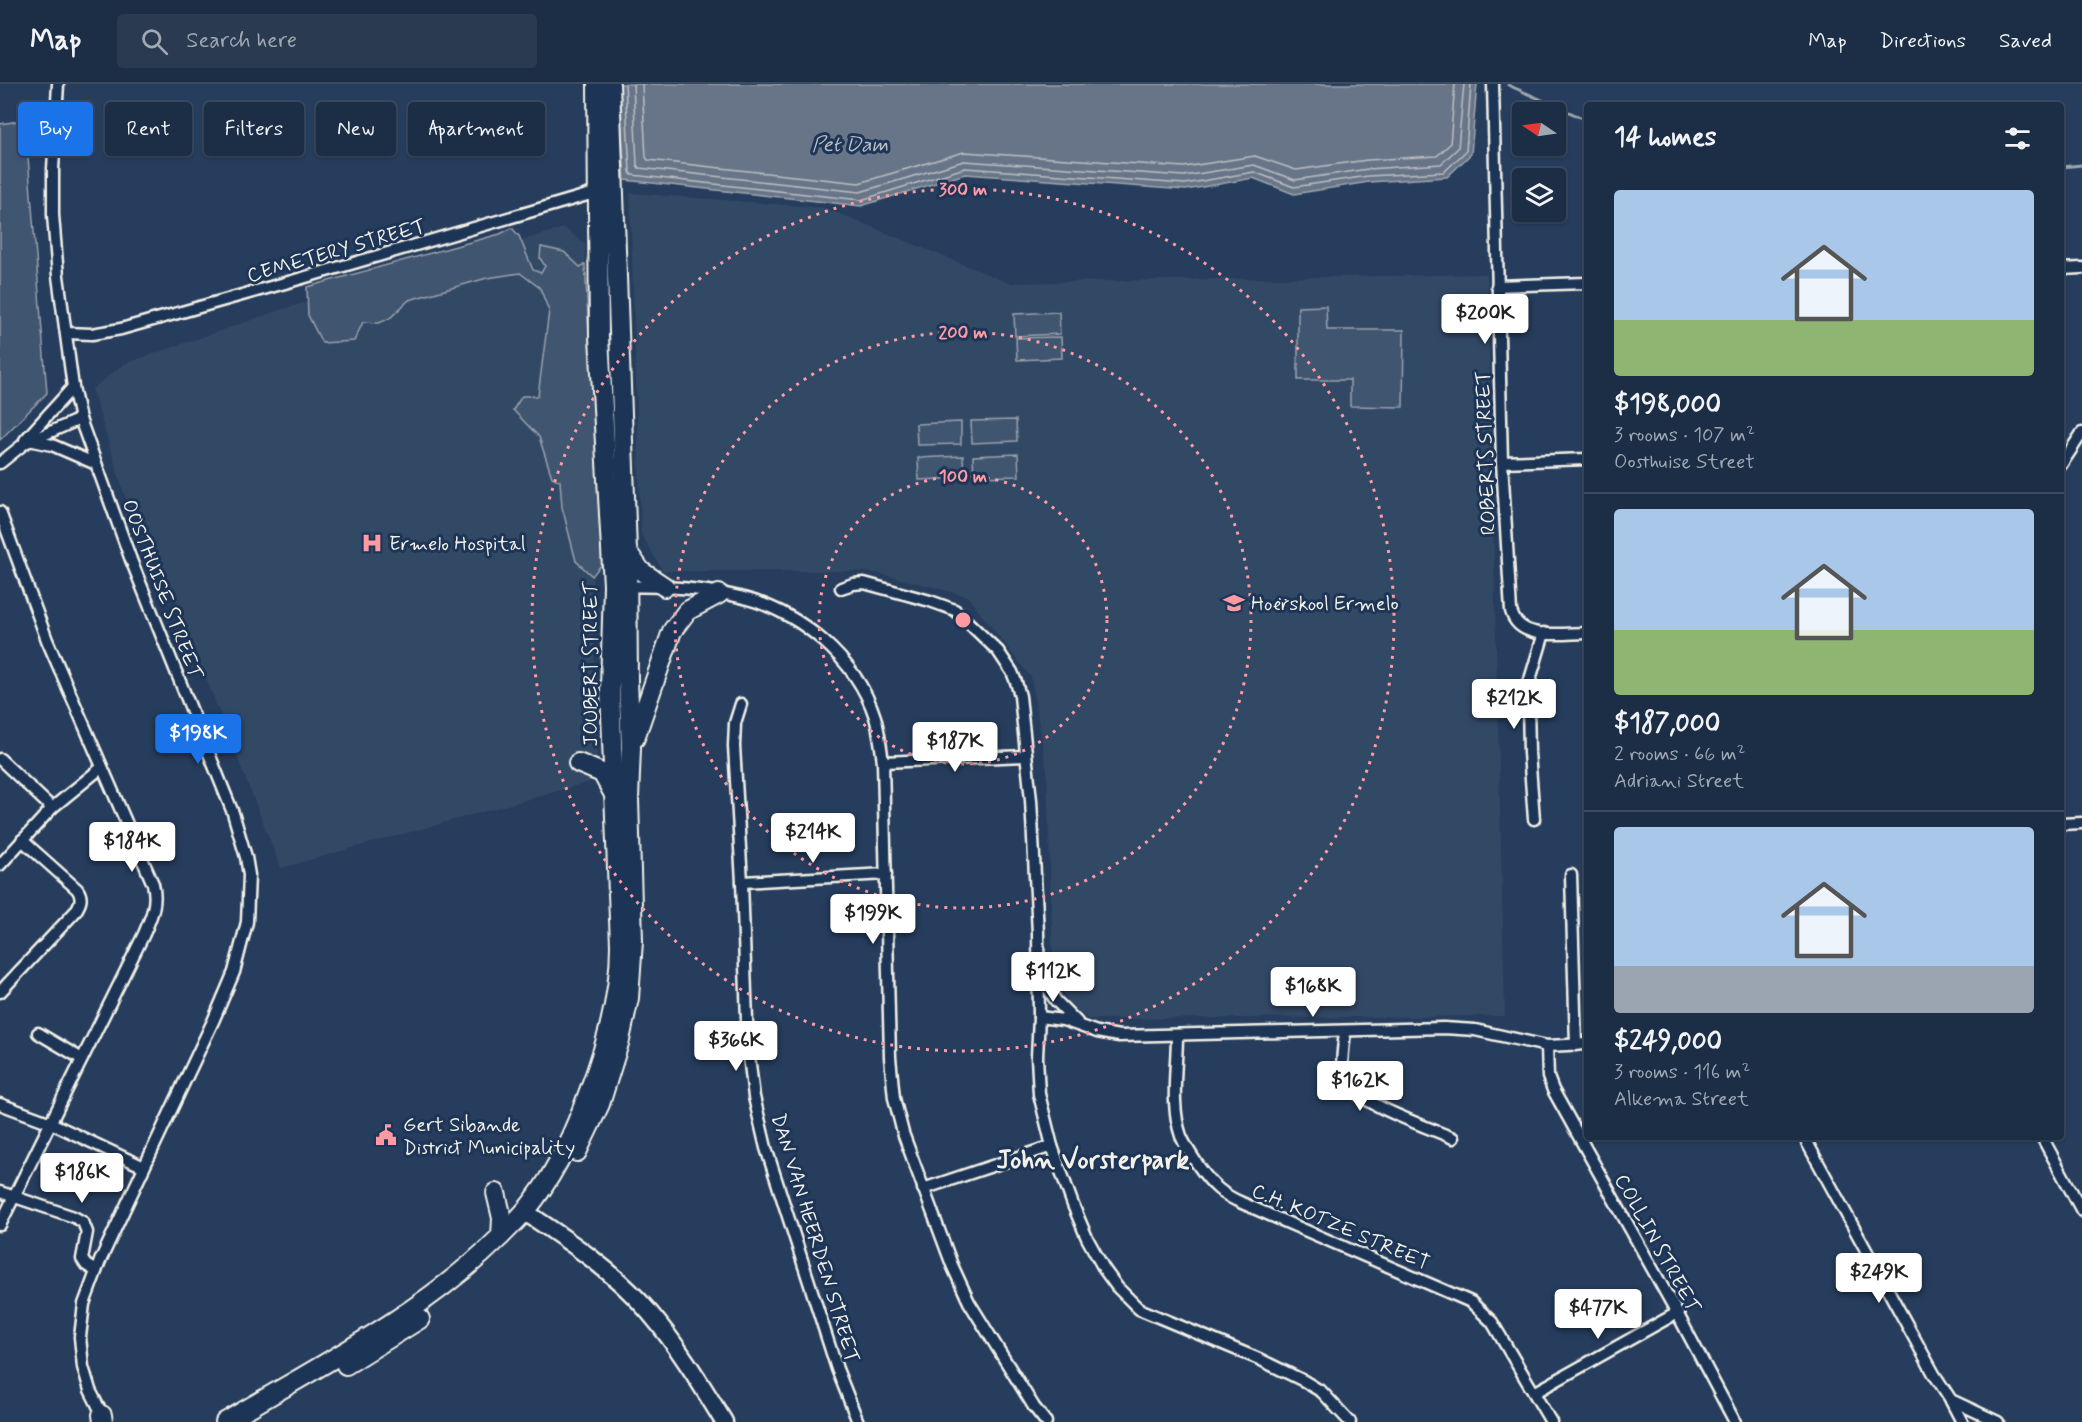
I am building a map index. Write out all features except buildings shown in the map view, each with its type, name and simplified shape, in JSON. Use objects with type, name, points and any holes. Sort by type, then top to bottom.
[{"type":"highway","name":"JOUBERT STREET","points":[[530,1215],[571,1138],[599,1065],[612,1017],[620,961],[610,688],[620,585],[627,551],[606,191],[597,84]]},
{"type":"highway","name":"JOUBERT STREET","points":[[530,1215],[556,1189],[589,1127],[615,1059],[629,998],[633,941],[628,681],[599,337],[610,84]]},
{"type":"highway","points":[[627,551],[641,571],[665,586]]},
{"type":"highway","points":[[631,748],[662,653],[672,631],[681,617],[697,604],[719,594]]},
{"type":"highway","points":[[628,681],[662,653]]},
{"type":"highway","points":[[578,763],[602,773],[614,795]]},
{"type":"highway","points":[[496,1193],[502,1218],[501,1236]]},
{"type":"highway","points":[[225,1422],[420,1305],[501,1236],[530,1215]]},
{"type":"highway","points":[[249,1422],[369,1352],[427,1314],[478,1273],[530,1215]]},
{"type":"main road","points":[[530,1215],[603,1268],[649,1312],[683,1355],[723,1422]]},
{"type":"street","name":"OOSTHUISE STREET","points":[[58,84],[53,215],[58,276],[73,387],[80,418],[131,560],[233,813],[249,874],[247,922],[234,972],[96,1270],[84,1304],[80,1337],[83,1366],[103,1420]]},
{"type":"street","name":"ROBERTS STREET","points":[[1493,88],[1502,462],[1511,611],[1515,623],[1530,631],[1544,633]]},
{"type":"street","name":"CEMETERY STREET","points":[[66,333],[92,334],[121,329],[606,191]]},
{"type":"street","points":[[2064,269],[2082,268]]},
{"type":"street","points":[[1497,286],[1584,283]]},
{"type":"street","points":[[0,463],[18,447],[73,387]]},
{"type":"street","points":[[18,447],[80,418]]},
{"type":"street","points":[[2064,460],[2082,433]]},
{"type":"street","points":[[29,440],[60,448],[96,464]]},
{"type":"street","points":[[1502,462],[1584,459]]},
{"type":"street","points":[[0,512],[47,640],[153,884],[155,899],[152,917],[143,936],[0,1225]]},
{"type":"street","points":[[841,588],[864,583],[939,603],[963,616],[998,651],[1012,672],[1020,696],[1031,800],[1038,973],[1039,1094],[1052,1146],[1088,1238],[1104,1269],[1130,1300],[1148,1314],[1258,1359],[1304,1381],[1322,1392],[1350,1422]]},
{"type":"street","points":[[620,585],[665,586],[758,602],[776,610],[818,636],[847,665],[863,690],[875,716],[884,762],[891,1079],[903,1134],[969,1302],[1046,1422]]},
{"type":"street","points":[[1534,819],[1529,753],[1529,683],[1544,633],[1584,633]]},
{"type":"street","name":"DAN VAN HEERDEN STREET","points":[[741,704],[734,734],[748,1048],[754,1097],[766,1148],[837,1369],[858,1422]]},
{"type":"street","points":[[884,762],[1025,756]]},
{"type":"street","points":[[0,759],[52,808]]},
{"type":"street","points":[[0,865],[52,808],[101,768]]},
{"type":"street","points":[[2064,824],[2082,823]]},
{"type":"street","points":[[0,992],[75,912],[80,903],[80,893],[77,888],[22,840]]},
{"type":"street","points":[[742,882],[886,874]]},
{"type":"street","points":[[1039,1017],[1079,1024],[1097,1032],[1119,1036],[1421,1028],[1489,1033],[1547,1046],[1582,1045],[1571,875]]},
{"type":"street","points":[[1038,973],[1056,1001],[1079,1024]]},
{"type":"street","points":[[1345,1031],[1343,1070],[1350,1088],[1374,1104],[1453,1138]]},
{"type":"street","points":[[38,1033],[82,1059]]},
{"type":"street","name":"C.H. KOTZE STREET","points":[[1177,1035],[1176,1105],[1180,1130],[1188,1150],[1216,1188],[1226,1196],[1471,1302],[1492,1322],[1551,1422]]},
{"type":"street","name":"COLLIN STREET","points":[[1547,1046],[1548,1077],[1553,1090],[1735,1422]]},
{"type":"street","points":[[0,1104],[51,1123],[144,1167]]},
{"type":"street","points":[[1806,1140],[1962,1422]]},
{"type":"street","points":[[2044,1140],[2082,1211]]},
{"type":"street","points":[[923,1189],[1052,1146]]},
{"type":"street","points":[[0,1192],[74,1216],[83,1222],[87,1232],[82,1259],[86,1265],[96,1270]]},
{"type":"street","points":[[1534,1393],[1677,1313]]},
{"type":"street","points":[[1951,1400],[1996,1422]]},
{"type":"shaded area","points":[[18,121],[18,156],[28,156],[47,393],[0,440],[0,124]]},
{"type":"shaded area","name":"Hoërskool Ermelo","points":[[630,193],[825,208],[1009,283],[1487,274],[1505,1016],[1088,1019],[1068,1003],[1053,961],[1047,771],[1031,677],[967,596],[878,573],[663,571],[641,534]]},
{"type":"shaded area","points":[[512,228],[519,236],[533,270],[541,273],[545,266],[540,258],[541,247],[564,252],[580,267],[585,264],[602,564],[592,576],[576,561],[562,507],[560,481],[552,477],[539,437],[513,410],[522,396],[538,396],[549,311],[540,288],[520,273],[487,278],[409,300],[390,318],[379,323],[363,322],[354,341],[322,343],[308,315],[307,287],[500,234]]},
{"type":"shaded area","name":"Ermelo Hospital","points":[[564,228],[585,244],[597,780],[281,868],[139,509],[129,509],[92,389],[124,364],[280,310]]},
{"type":"shaded area","points":[[1326,306],[1327,330],[1404,330],[1403,407],[1350,406],[1350,380],[1298,380],[1298,307]]},
{"type":"shaded area","points":[[1059,312],[1060,334],[1015,336],[1014,314]]},
{"type":"shaded area","points":[[1061,337],[1062,358],[1017,360],[1016,338]]},
{"type":"shaded area","points":[[1016,420],[1017,441],[972,443],[971,421]]},
{"type":"shaded area","points":[[961,422],[961,444],[917,445],[916,424]]},
{"type":"shaded area","points":[[1018,454],[1019,476],[974,477],[973,456]]},
{"type":"shaded area","points":[[963,456],[964,478],[919,480],[918,458]]},
{"type":"water","name":"Pet Dam","points":[[619,84],[1477,84],[1471,154],[1447,177],[1369,182],[1294,194],[1253,178],[1186,190],[965,174],[861,206],[625,180]]},
{"type":"waterway","points":[[1508,85],[1584,119]]},
{"type":"waterway","points":[[2064,167],[2082,165]]},
{"type":"place","name":"Ermelo Hospital","points":[[372,543]]},
{"type":"place","name":"Hoërskool Ermelo","points":[[1234,603]]},
{"type":"place","name":"Gert Sibande District Municipality","points":[[386,1135]]},
{"type":"district","name":"John Vorsterpark","points":[[1093,1159]]}]
